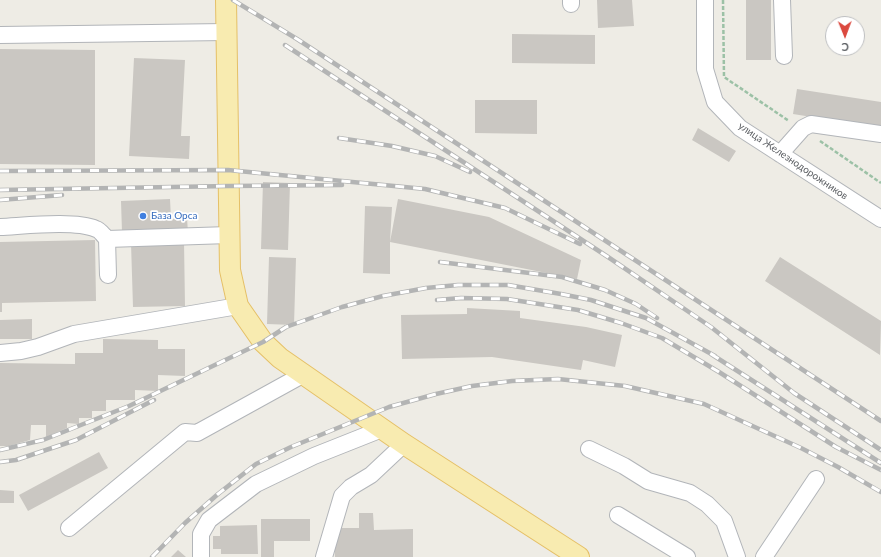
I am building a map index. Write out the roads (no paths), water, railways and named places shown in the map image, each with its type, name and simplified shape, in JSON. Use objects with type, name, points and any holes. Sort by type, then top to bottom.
[{"type":"main road","points":[[226,0],[230,270],[238,306],[263,342],[280,358],[404,444],[579,557]]},
{"type":"street","name":"улица Железнодорожников","points":[[705,0],[705,69],[715,102],[740,128],[881,220]]},
{"type":"street","points":[[782,0],[784,56]]},
{"type":"street","points":[[0,35],[226,32]]},
{"type":"street","points":[[780,154],[807,125],[817,124],[881,134]]},
{"type":"street","points":[[0,227],[68,224],[97,229],[107,239],[108,275]]},
{"type":"street","points":[[107,239],[229,235]]},
{"type":"street","points":[[0,353],[22,351],[38,347],[74,334],[238,306]]},
{"type":"street","points":[[69,528],[184,432],[197,433],[304,374]]},
{"type":"street","points":[[201,557],[201,534],[208,520],[256,484],[314,456],[382,429]]},
{"type":"street","points":[[324,557],[342,496],[351,487],[371,475],[404,444]]},
{"type":"street","points":[[589,449],[624,466],[648,482],[690,493],[707,504],[724,521],[737,557]]},
{"type":"street","points":[[764,557],[816,479]]},
{"type":"street","points":[[618,515],[687,557]]},
{"type":"railway","points":[[233,0],[297,39],[881,421]]},
{"type":"railway","points":[[285,45],[608,257],[711,327],[794,393],[881,450]]},
{"type":"railway","points":[[339,138],[392,146],[435,156],[470,172]]},
{"type":"railway","points":[[0,171],[228,170],[425,189],[505,208],[580,244]]},
{"type":"railway","points":[[0,190],[342,185]]},
{"type":"railway","points":[[0,200],[62,195]]},
{"type":"railway","points":[[440,262],[562,277],[605,290],[636,304],[657,318]]},
{"type":"railway","points":[[0,450],[43,440],[129,406],[263,342],[286,327],[342,307],[383,296],[426,288],[458,285],[508,285],[591,300],[646,318],[715,356]]},
{"type":"railway","points":[[437,300],[461,298],[507,299],[578,310],[621,323],[662,338],[719,372],[836,447],[881,470]]},
{"type":"railway","points":[[711,354],[881,463]]},
{"type":"railway","points":[[152,557],[185,523],[218,494],[256,464],[291,447],[389,407],[472,386],[512,381],[558,379],[625,386],[704,404],[801,448],[881,492]]},
{"type":"railway","points":[[0,462],[16,460],[76,440],[154,400]]},
{"type":"place","name":"База Орса","points":[[143,216]]}]
